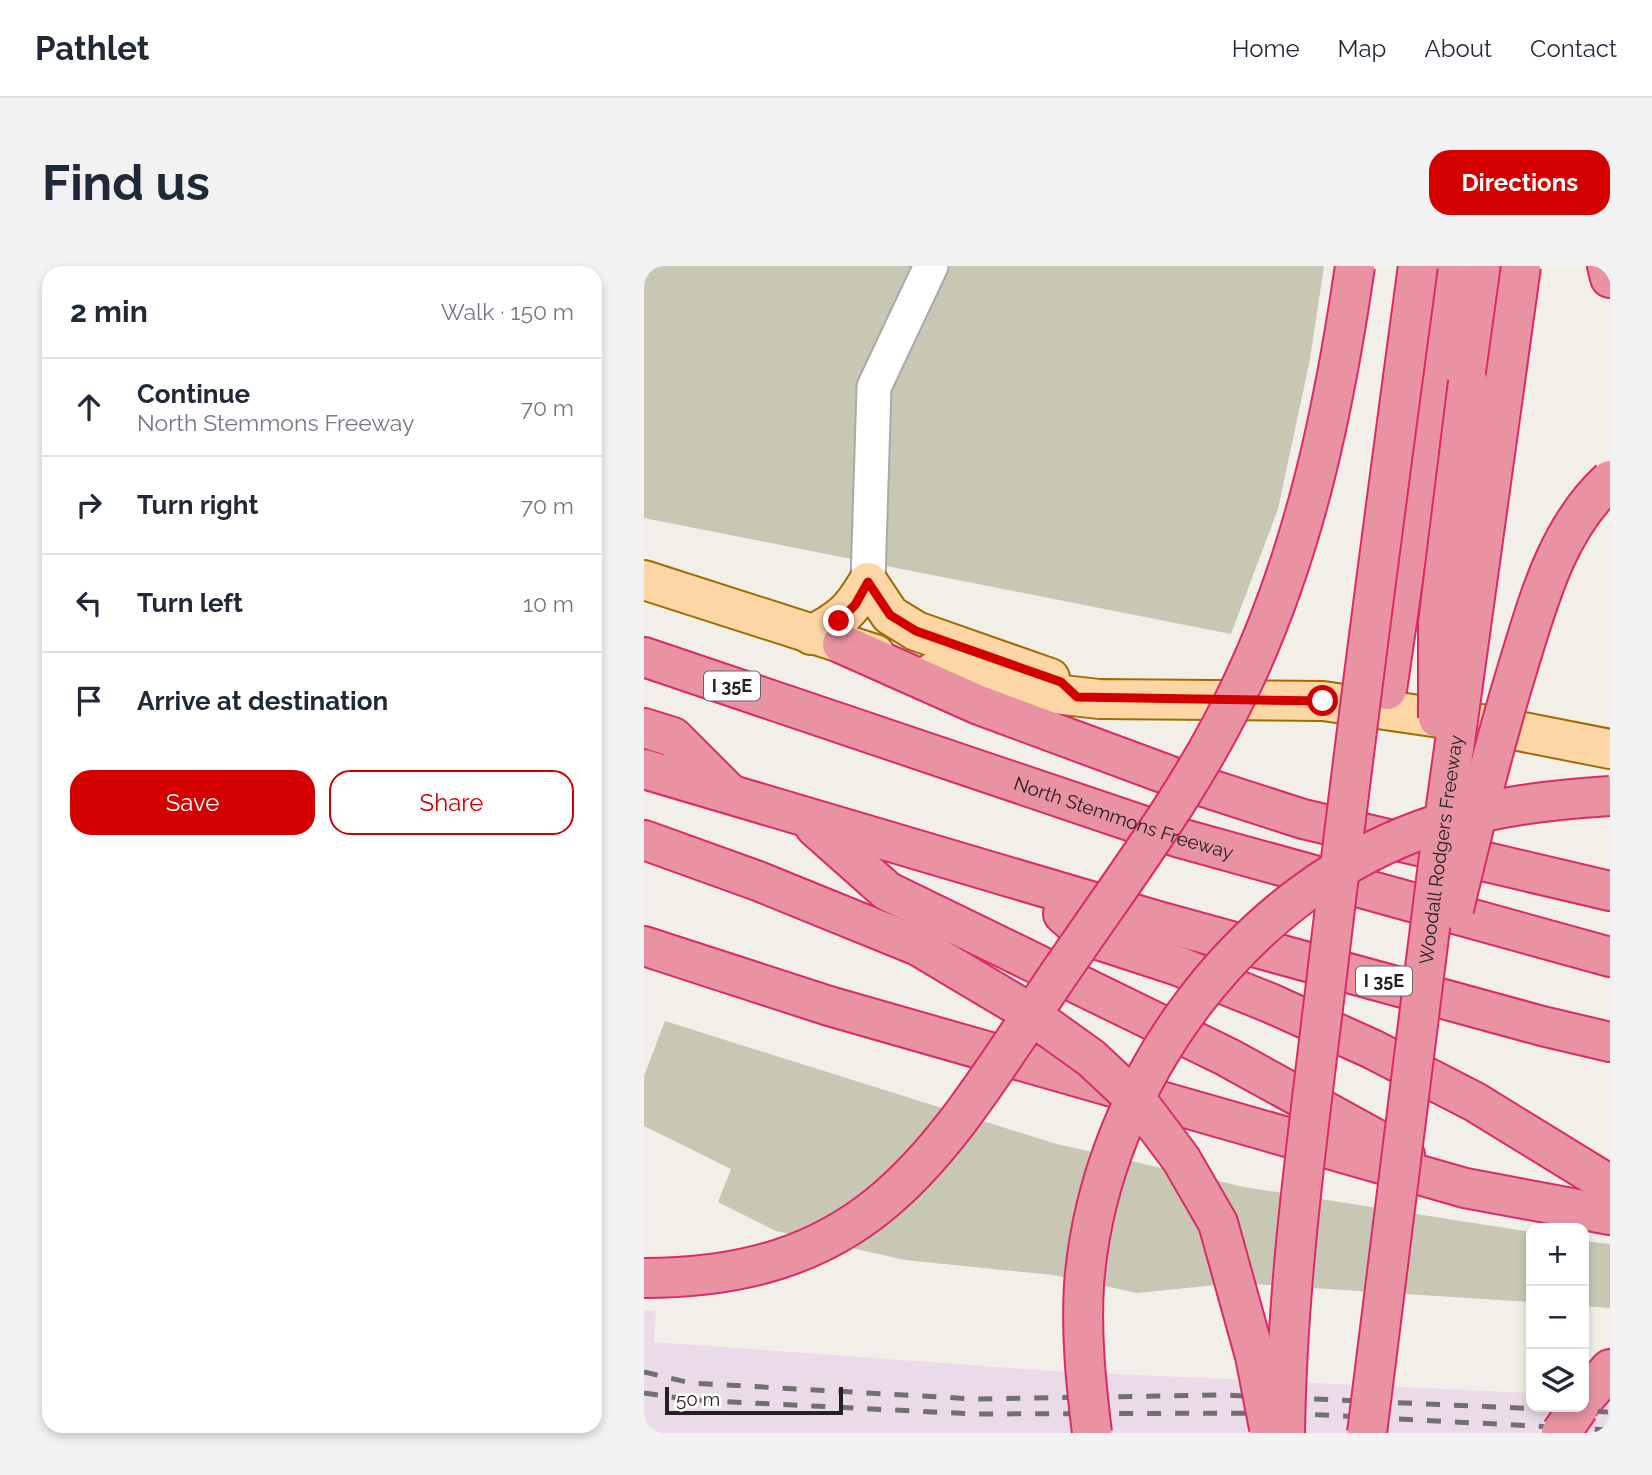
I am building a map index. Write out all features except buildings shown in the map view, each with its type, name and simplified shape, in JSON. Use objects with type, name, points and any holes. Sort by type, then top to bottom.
[{"type":"highway","points":[[644,1278],[724,1274],[799,1254],[844,1230],[888,1200],[932,1156],[972,1103],[1147,846],[1212,742],[1243,683],[1296,549],[1320,466],[1343,348],[1354,266]]},
{"type":"highway","points":[[1285,1433],[1290,1297],[1344,830],[1418,266]]},
{"type":"highway","points":[[1438,864],[1438,623],[1451,379],[1449,266]]},
{"type":"highway","points":[[1344,830],[1387,690],[1451,379],[1484,266]]},
{"type":"highway","name":"Woodall Rodgers Freeway","points":[[1367,1433],[1438,864],[1521,266]]},
{"type":"highway","points":[[1607,266],[1610,278]]},
{"type":"highway","points":[[1409,1091],[1493,748],[1546,577],[1569,531],[1610,480]]},
{"type":"highway","points":[[826,639],[979,705],[1179,779],[1303,819],[1610,891]]},
{"type":"highway","name":"North Stemmons Freeway","points":[[644,657],[1180,838],[1610,957]]},
{"type":"highway","points":[[644,728],[673,737],[732,796]]},
{"type":"highway","name":"I 35E","points":[[644,769],[1030,885],[1542,1026],[1610,1042]]},
{"type":"highway","points":[[1092,1433],[1084,1374],[1084,1284],[1100,1195],[1127,1114],[1168,1036],[1215,977],[1285,906],[1356,860],[1437,824],[1523,802],[1610,796]]},
{"type":"highway","points":[[805,818],[887,891],[1227,1057],[1465,1188]]},
{"type":"highway","points":[[644,840],[758,881],[918,946],[1017,1005],[1091,1058],[1130,1094],[1181,1159],[1218,1223],[1255,1356],[1270,1433]]},
{"type":"highway","points":[[1030,885],[1089,937],[1178,966],[1270,1003],[1372,1049],[1475,1102],[1610,1185]]},
{"type":"highway","points":[[644,946],[829,1006],[1465,1188],[1610,1215]]},
{"type":"highway","points":[[1589,1393],[1610,1369]]},
{"type":"highway","points":[[1562,1433],[1576,1412]]},
{"type":"main road","points":[[644,580],[974,685],[1077,697],[1323,701],[1488,725],[1610,749]]},
{"type":"main road","points":[[826,639],[855,605],[868,582],[890,615],[916,631],[1061,682],[1077,697]]},
{"type":"lane","points":[[868,582],[874,387],[931,266]]},
{"type":"shaded area","points":[[644,266],[1324,266],[1310,359],[1278,509],[1231,634],[644,518]]},
{"type":"shaded area","points":[[665,1021],[1053,1143],[1244,1187],[1526,1231],[1526,1302],[1236,1283],[1137,1293],[1053,1275],[905,1260],[776,1231],[718,1202],[731,1169],[644,1126],[644,1076]]},
{"type":"shaded area","points":[[1589,1242],[1610,1244],[1610,1308],[1589,1306]]},
{"type":"shaded area","points":[[644,1310],[656,1311],[654,1342],[1052,1371],[1526,1393],[1526,1412],[1589,1412],[1589,1405],[1610,1397],[1610,1433],[644,1433]]},
{"type":"railway","points":[[644,1372],[691,1383],[975,1399],[1224,1395],[1610,1412]]},
{"type":"railway","points":[[644,1393],[692,1400],[974,1414],[1284,1413],[1610,1430]]},
{"type":"route","points":[[839,621],[855,605],[868,582],[890,615],[916,631],[1061,682],[1077,697],[1323,701]]}]
